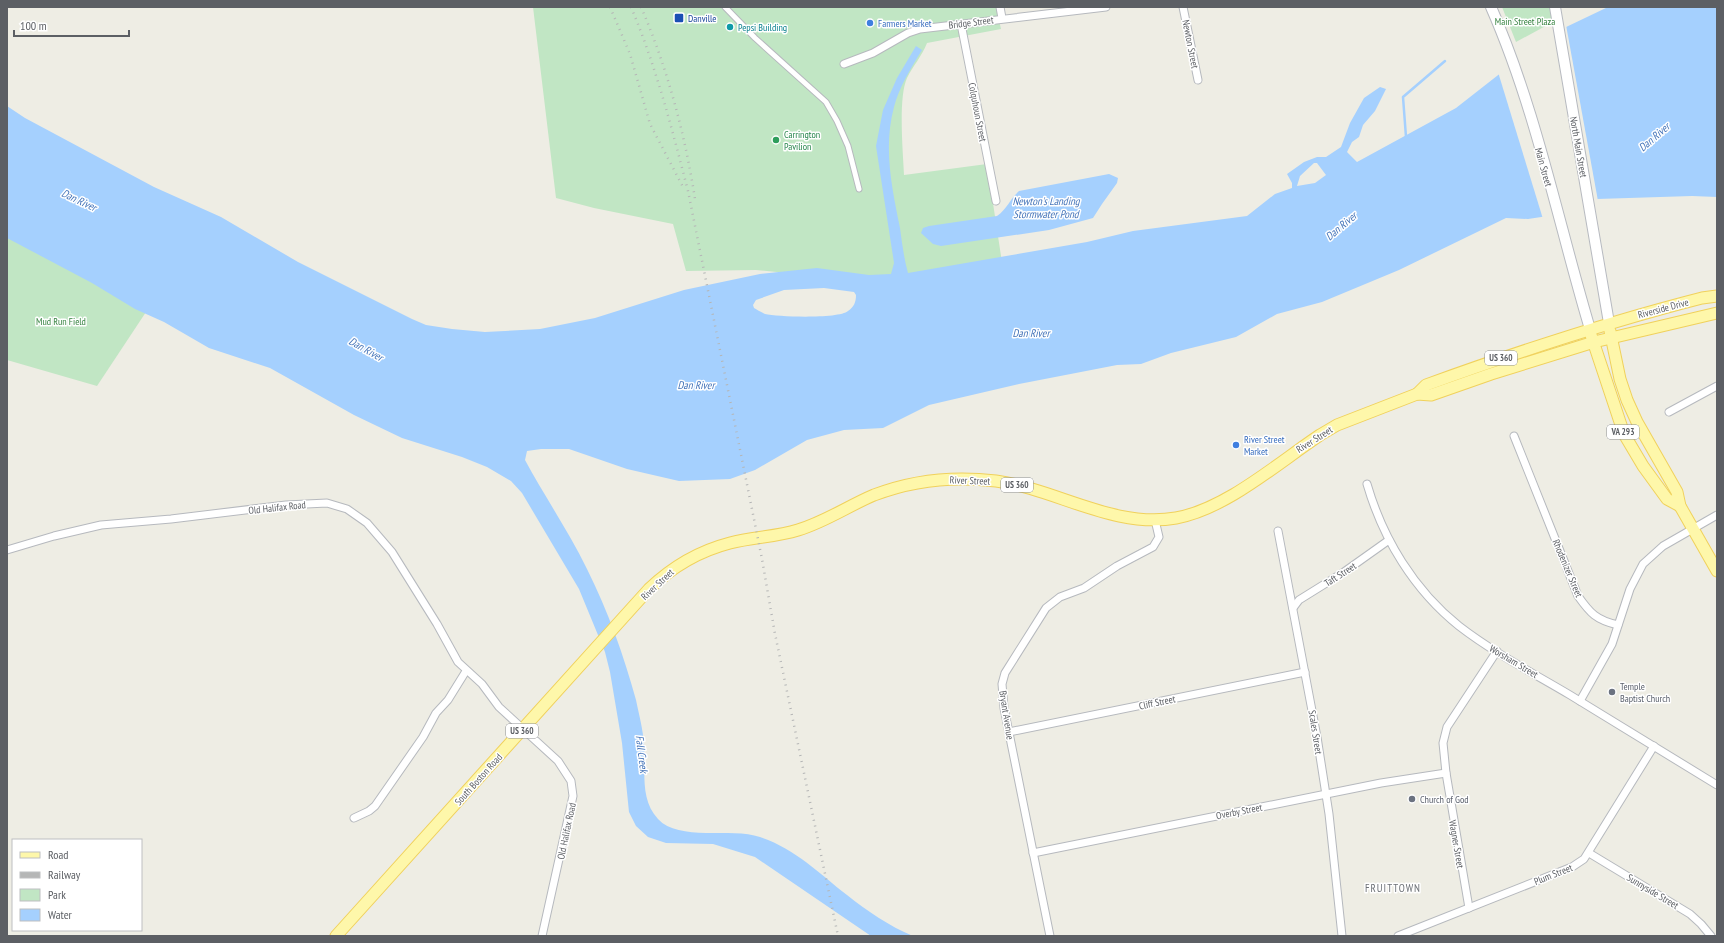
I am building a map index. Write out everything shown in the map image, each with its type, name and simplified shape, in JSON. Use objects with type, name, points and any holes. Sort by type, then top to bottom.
[{"type":"main road","name":"Main Street","points":[[1491,7],[1501,29],[1530,118],[1590,329]]},
{"type":"main road","name":"North Main Street","points":[[1555,7],[1609,323]]},
{"type":"main road","name":"Riverside Drive","points":[[1609,323],[1696,299],[1717,296]]},
{"type":"main road","name":"Riverside Drive","points":[[1611,337],[1717,314]]},
{"type":"main road","name":"River Street","points":[[620,621],[660,578],[684,561],[698,554],[730,543],[797,530],[812,525],[874,495],[921,482],[956,478],[998,481],[1045,492],[1124,517],[1155,520],[1187,515],[1220,502],[1337,425],[1417,394],[1426,385],[1609,323]]},
{"type":"main road","name":"VA 293","points":[[1609,323],[1620,379],[1627,400],[1637,422],[1677,492],[1680,506],[1717,571]]},
{"type":"main road","name":"VA 293","points":[[1590,329],[1624,434],[1643,466],[1667,499],[1680,506]]},
{"type":"main road","name":"River Street","points":[[1417,394],[1431,395],[1499,371],[1611,337]]},
{"type":"main road","name":"South Boston Road","points":[[336,936],[620,621]]},
{"type":"street","points":[[725,7],[755,38],[826,102],[838,121],[848,146],[859,189]]},
{"type":"street","points":[[1000,7],[1002,18]]},
{"type":"street","name":"Bridge Street","points":[[844,64],[873,53],[908,33],[1002,18],[1106,7]]},
{"type":"street","name":"Newton Street","points":[[1184,7],[1198,80]]},
{"type":"street","name":"Colquhoun Street","points":[[961,24],[996,201]]},
{"type":"street","points":[[1669,412],[1717,386]]},
{"type":"street","name":"Rhodenizer Street","points":[[1514,436],[1578,596],[1592,615],[1600,620],[1618,625]]},
{"type":"street","name":"Worsham Street","points":[[1367,484],[1377,515],[1389,540],[1411,575],[1437,606],[1458,625],[1497,651],[1717,785]]},
{"type":"street","name":"Old Halifax Road","points":[[7,550],[61,534],[101,525],[171,520],[286,505],[318,503],[339,506],[356,514],[367,523],[392,552],[437,624],[451,652],[466,671],[482,684],[499,708],[524,728],[558,761],[566,771],[573,788],[570,814],[542,936]]},
{"type":"street","points":[[1580,701],[1605,659],[1630,589],[1643,564],[1663,546],[1717,515]]},
{"type":"street","name":"Bryant Avenue","points":[[1050,936],[1004,708],[1002,684],[1009,665],[1026,643],[1040,616],[1052,602],[1084,588],[1117,566],[1154,547],[1159,537],[1155,520]]},
{"type":"street","name":"Scales Street","points":[[1278,531],[1306,672],[1325,794],[1342,936]]},
{"type":"street","name":"Taft Street","points":[[1293,608],[1299,600],[1344,572],[1389,540]]},
{"type":"street","name":"Wagner Street","points":[[1469,908],[1446,773],[1443,743],[1447,727],[1497,651]]},
{"type":"street","points":[[354,818],[362,815],[375,806],[423,737],[436,713],[448,700],[466,671]]},
{"type":"street","name":"Cliff Street","points":[[1009,732],[1306,672]]},
{"type":"street","name":"Plum Street","points":[[1398,936],[1572,867],[1584,859],[1654,746]]},
{"type":"street","name":"Overby Street","points":[[1033,853],[1325,794],[1446,773]]},
{"type":"street","name":"Sunnyside Street","points":[[1589,853],[1690,914],[1711,936]]},
{"type":"green space","points":[[533,7],[996,7],[1001,29],[927,43],[907,78],[904,87],[902,125],[904,175],[987,164],[1003,269],[836,278],[756,270],[686,271],[673,224],[594,208],[556,198]]},
{"type":"green space","name":"Main Street Plaza","points":[[1502,7],[1551,7],[1553,22],[1516,42]]},
{"type":"green space","name":"Mud Run Field","points":[[7,236],[148,309],[97,386],[7,360]]},
{"type":"water","name":"Dan River","points":[[1608,7],[1717,7],[1717,197],[1692,196],[1597,199],[1568,213],[1528,219],[1506,218],[1399,270],[1322,302],[1277,314],[1236,337],[1171,353],[1141,364],[1117,365],[1019,384],[929,405],[883,428],[844,430],[807,440],[755,470],[730,479],[679,481],[627,469],[569,449],[541,449],[527,451],[525,460],[580,555],[602,601],[621,650],[636,700],[642,727],[646,793],[652,811],[658,819],[667,826],[679,830],[706,833],[748,834],[772,842],[795,854],[870,912],[895,928],[913,936],[871,936],[755,857],[713,844],[666,843],[648,837],[636,826],[629,812],[622,743],[610,672],[605,652],[579,589],[522,493],[511,481],[487,467],[462,457],[402,438],[354,415],[270,368],[209,348],[164,322],[135,309],[92,283],[7,238],[7,106],[25,118],[154,187],[221,217],[298,262],[426,325],[485,332],[540,329],[595,318],[684,290],[760,274],[817,268],[869,275],[891,274],[894,263],[876,146],[883,110],[897,78],[916,46],[922,50],[899,92],[894,107],[889,138],[890,168],[894,198],[908,273],[1087,242],[1133,231],[1247,216],[1275,194],[1292,188],[1292,183],[1287,174],[1304,162],[1317,157],[1326,157],[1341,147],[1350,123],[1364,98],[1380,87],[1386,89],[1375,111],[1363,125],[1359,137],[1352,142],[1347,152],[1357,162],[1456,108],[1525,54],[1541,39]],"holes":[[[1314,163],[1317,163],[1326,175],[1315,183],[1297,186],[1300,176]],[[824,288],[854,292],[856,298],[853,306],[842,314],[808,317],[765,314],[754,308],[753,305],[756,300],[784,290]]]},
{"type":"water","name":"Newton's Landing Stormwater Pond","points":[[1109,174],[1118,178],[1117,183],[1093,218],[1049,230],[941,246],[933,244],[921,233],[923,228],[929,226],[997,216],[1019,191]]},
{"type":"pier","points":[[1566,25],[1598,201],[1569,215],[1543,219],[1498,72],[1540,37]]},
{"type":"waterway","points":[[1406,137],[1403,97],[1445,61]]},
{"type":"railway","points":[[610,7],[630,54],[650,124],[683,187]]},
{"type":"railway","points":[[631,7],[656,75],[670,121],[688,191],[762,559],[775,634],[838,936]]},
{"type":"railway","points":[[641,7],[659,53],[674,101],[686,150],[695,199]]},
{"type":"place","name":"Danville","points":[[679,18]]},
{"type":"place","name":"Farmers Market","points":[[870,23]]},
{"type":"place","name":"Pepsi Building","points":[[730,27]]},
{"type":"place","name":"Carrington Pavilion","points":[[776,140]]},
{"type":"place","name":"River Street Market","points":[[1236,445]]},
{"type":"place","name":"Temple Baptist Church","points":[[1612,692]]},
{"type":"place","name":"Church of God","points":[[1412,799]]},
{"type":"district","name":"FRUITTOWN","points":[[1393,888]]},
{"type":"water label","name":"Fall Creek","points":[[642,754]]}]
